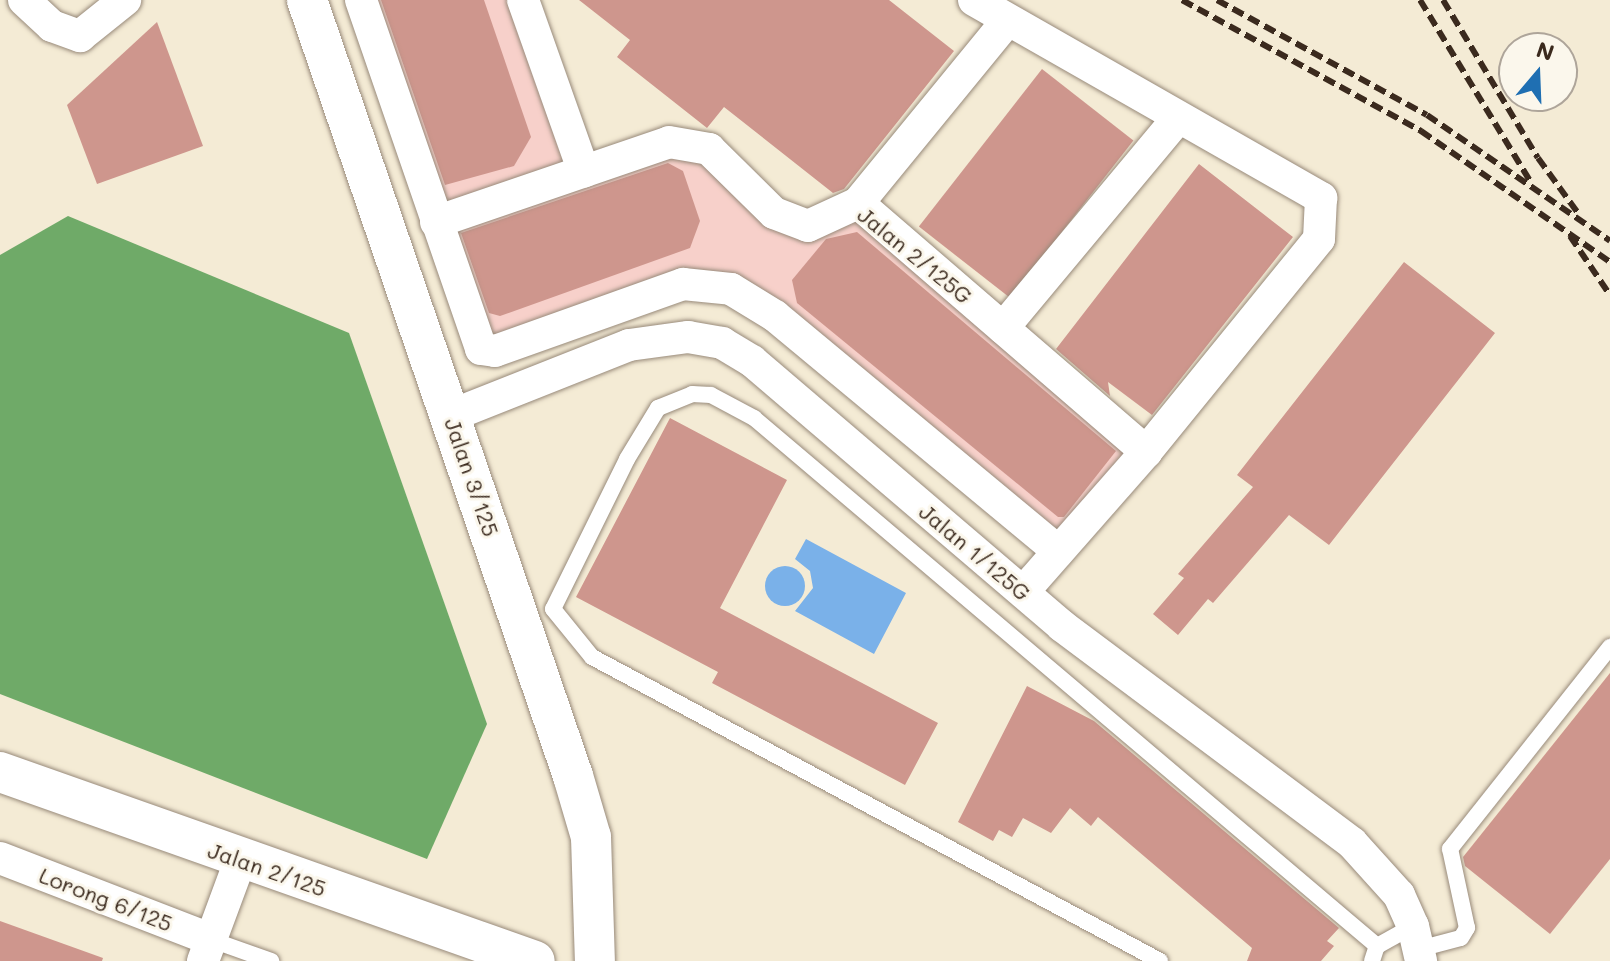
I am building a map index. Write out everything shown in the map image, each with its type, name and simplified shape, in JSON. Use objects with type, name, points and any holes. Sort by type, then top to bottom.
[{"type":"street","points":[[24,0],[52,26],[80,36],[125,0]]},
{"type":"street","name":"Jalan 3/125","points":[[307,0],[548,695],[591,837],[595,961]]},
{"type":"street","points":[[361,0],[481,349],[495,351],[683,284],[731,289],[775,316],[1058,551]]},
{"type":"street","points":[[523,0],[584,172]]},
{"type":"street","points":[[974,0],[1006,22],[1321,198],[1319,239],[1146,452],[1023,592]]},
{"type":"street","points":[[858,203],[1006,22]]},
{"type":"street","points":[[1003,328],[1178,118]]},
{"type":"street","name":"Jalan 2/125G","points":[[436,222],[669,142],[709,149],[774,213],[808,226],[858,203],[1146,452]]},
{"type":"street","name":"Jalan 1/125G","points":[[450,416],[629,345],[688,337],[722,343],[752,361],[1023,592],[1352,843],[1387,878],[1418,945]]},
{"type":"street","name":"Jalan 2/125","points":[[0,772],[240,861],[535,961]]},
{"type":"street","name":"Lorong 6/125","points":[[0,858],[208,950]]},
{"type":"street","points":[[208,950],[240,861]]},
{"type":"lane","points":[[1160,961],[592,657],[553,609],[598,514],[658,408],[692,394],[711,395],[754,418],[1375,954],[1461,938],[1467,928],[1450,849],[1610,647]]},
{"type":"lane","points":[[208,950],[271,961]]},
{"type":"shaded area","points":[[367,0],[511,0],[574,180],[668,149],[706,159],[769,223],[855,216],[1130,452],[1057,535],[735,279],[489,344]]},
{"type":"green space","points":[[68,216],[349,333],[487,724],[427,859],[0,694],[0,255]]},
{"type":"water","points":[[806,539],[906,593],[874,654],[795,611],[813,588],[810,571],[795,559]]},
{"type":"water","points":[[785,566],[799,572],[805,586],[799,600],[785,606],[771,600],[765,586],[771,572]]},
{"type":"building","points":[[381,0],[484,0],[531,137],[514,166],[445,185]]},
{"type":"building","points":[[579,0],[889,0],[954,51],[844,189],[833,193],[724,107],[707,128],[617,57],[630,40]]},
{"type":"building","points":[[157,22],[203,146],[97,184],[67,105]]},
{"type":"building","points":[[1042,69],[1133,140],[1010,298],[919,227]]},
{"type":"building","points":[[668,163],[683,171],[700,221],[690,248],[500,316],[489,313],[461,233]]},
{"type":"building","points":[[1199,164],[1293,237],[1152,415],[1108,382],[1110,396],[1056,349]]},
{"type":"building","points":[[857,232],[1116,451],[1064,517],[1058,517],[797,303],[792,280],[826,239]]},
{"type":"building","points":[[1404,262],[1495,333],[1329,545],[1289,515],[1213,603],[1208,599],[1178,635],[1153,614],[1184,578],[1178,574],[1253,487],[1237,475]]},
{"type":"building","points":[[670,418],[787,480],[720,608],[938,723],[905,785],[712,683],[718,672],[576,597]]},
{"type":"building","points":[[1610,673],[1610,859],[1550,934],[1465,866],[1463,857]]},
{"type":"building","points":[[1027,686],[1094,721],[1339,928],[1327,941],[1334,946],[1321,961],[1247,961],[1252,948],[1098,817],[1091,826],[1070,808],[1051,833],[1023,818],[1012,837],[999,830],[993,841],[958,822]]},
{"type":"building","points":[[0,921],[103,958],[102,961],[0,961]]},
{"type":"railway","points":[[1182,0],[1421,131],[1610,262]]},
{"type":"railway","points":[[1217,0],[1427,115],[1610,241]]},
{"type":"railway","points":[[1420,0],[1530,181]]},
{"type":"railway","points":[[1443,0],[1538,158],[1578,213]]},
{"type":"railway","points":[[1570,236],[1610,295]]}]
